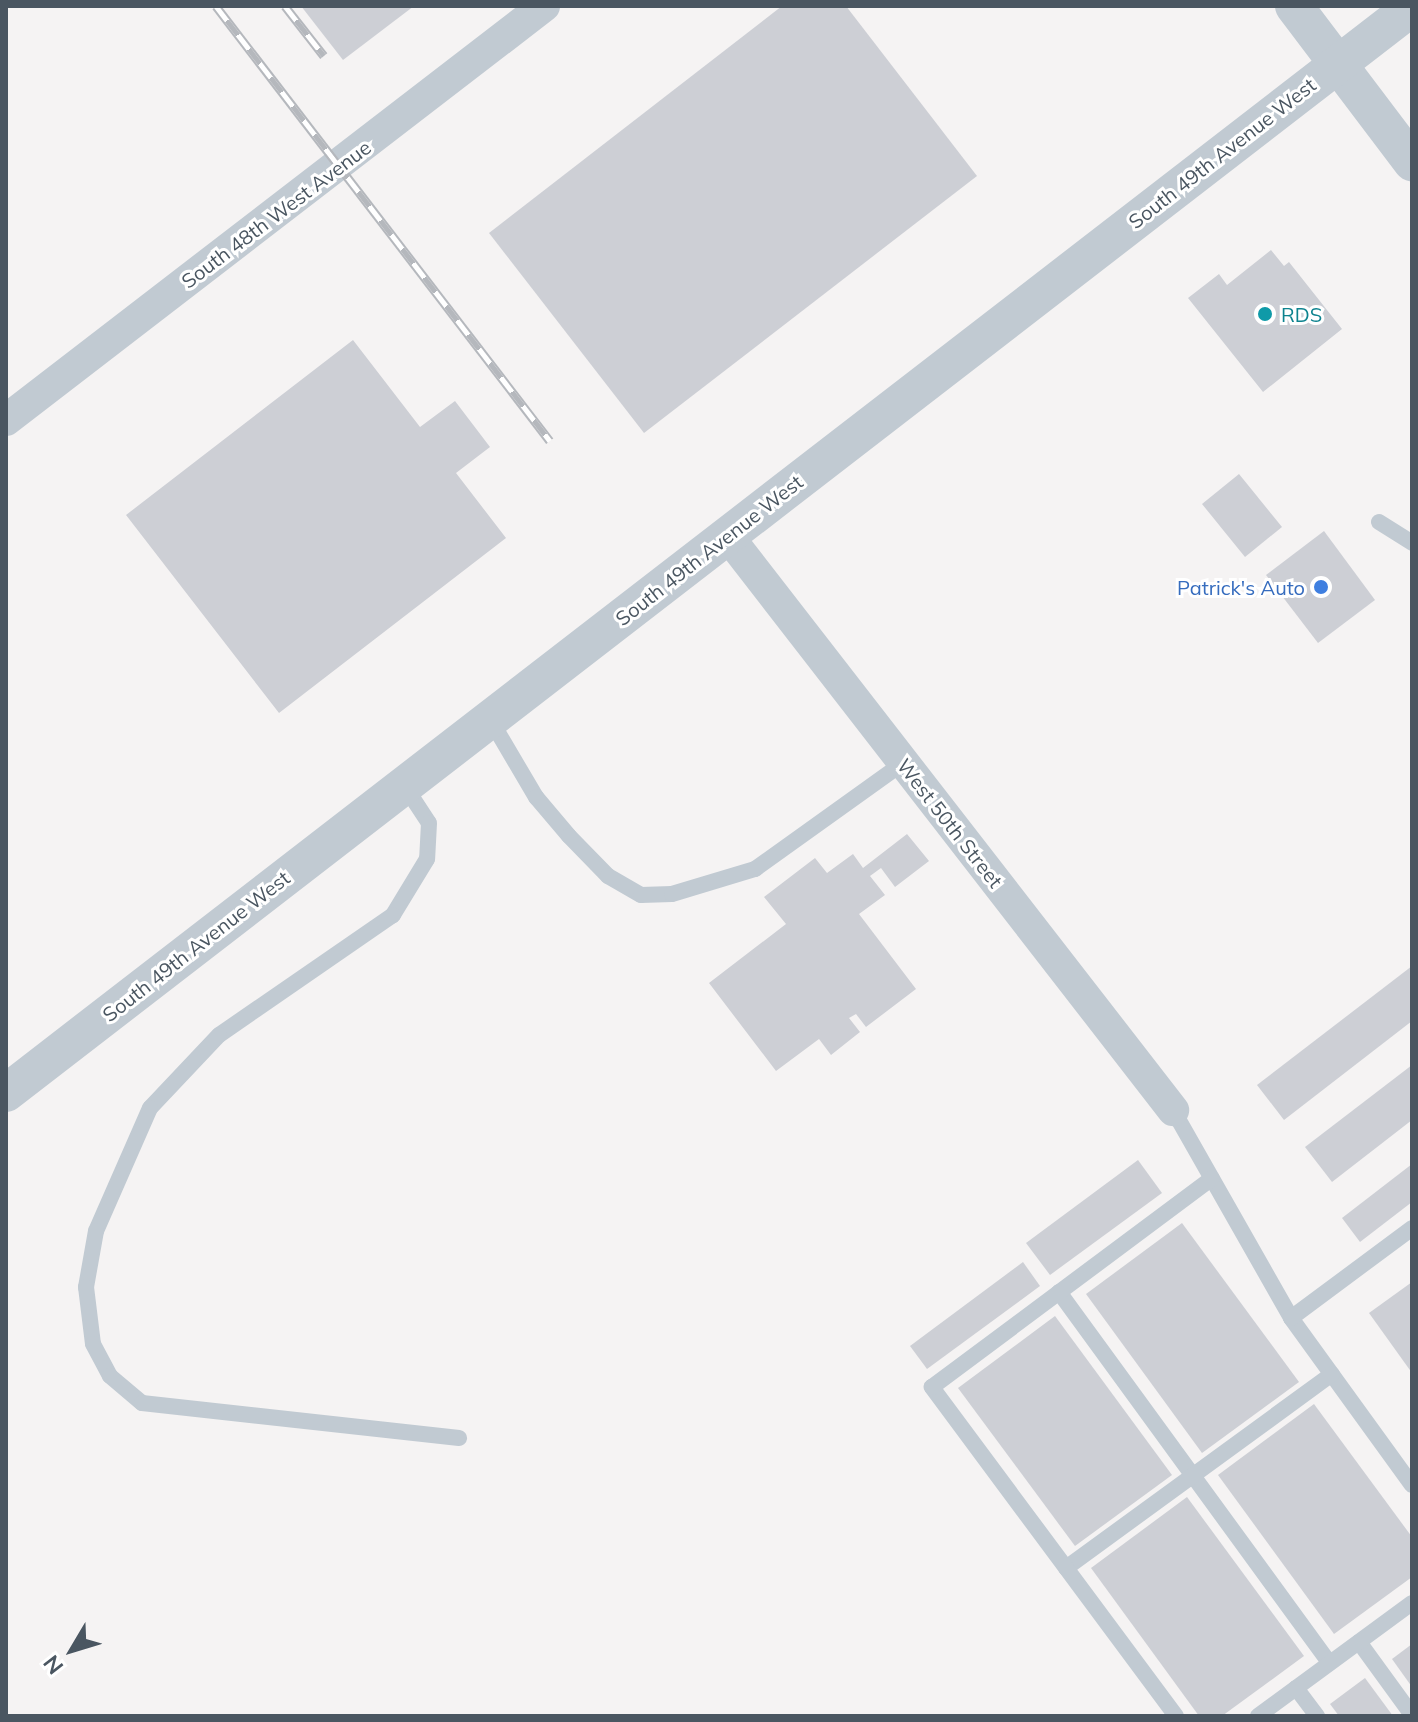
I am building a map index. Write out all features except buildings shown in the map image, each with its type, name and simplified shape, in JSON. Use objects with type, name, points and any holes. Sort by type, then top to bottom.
[{"type":"street","name":"South 48th West Avenue","points":[[6,420],[544,6]]},
{"type":"street","points":[[1294,6],[1412,162]]},
{"type":"street","name":"South 49th Avenue West","points":[[6,1093],[1412,7]]},
{"type":"street","name":"West 50th Street","points":[[727,535],[1173,1110]]},
{"type":"lane","points":[[1379,522],[1412,543]]},
{"type":"lane","points":[[490,719],[536,797],[569,836],[608,876],[641,895],[672,894],[755,869],[903,763]]},
{"type":"lane","points":[[404,785],[429,823],[427,859],[393,915],[219,1035],[150,1108],[96,1231],[86,1287],[93,1344],[110,1376],[142,1403],[459,1438]]},
{"type":"lane","points":[[1173,1110],[1291,1318],[1412,1485]]},
{"type":"lane","points":[[1176,1716],[932,1387],[1212,1178]]},
{"type":"lane","points":[[1291,1318],[1412,1228]]},
{"type":"lane","points":[[1059,1292],[1330,1663]]},
{"type":"lane","points":[[1066,1568],[1332,1374]]},
{"type":"lane","points":[[1258,1716],[1412,1603]]},
{"type":"lane","points":[[1359,1642],[1412,1715]]},
{"type":"lane","points":[[1296,1688],[1317,1716]]},
{"type":"railway","points":[[216,6],[550,441]]},
{"type":"railway","points":[[285,6],[324,56]]},
{"type":"place","name":"RDS","points":[[1265,314]]},
{"type":"place","name":"Patrick's Auto","points":[[1321,587]]}]
